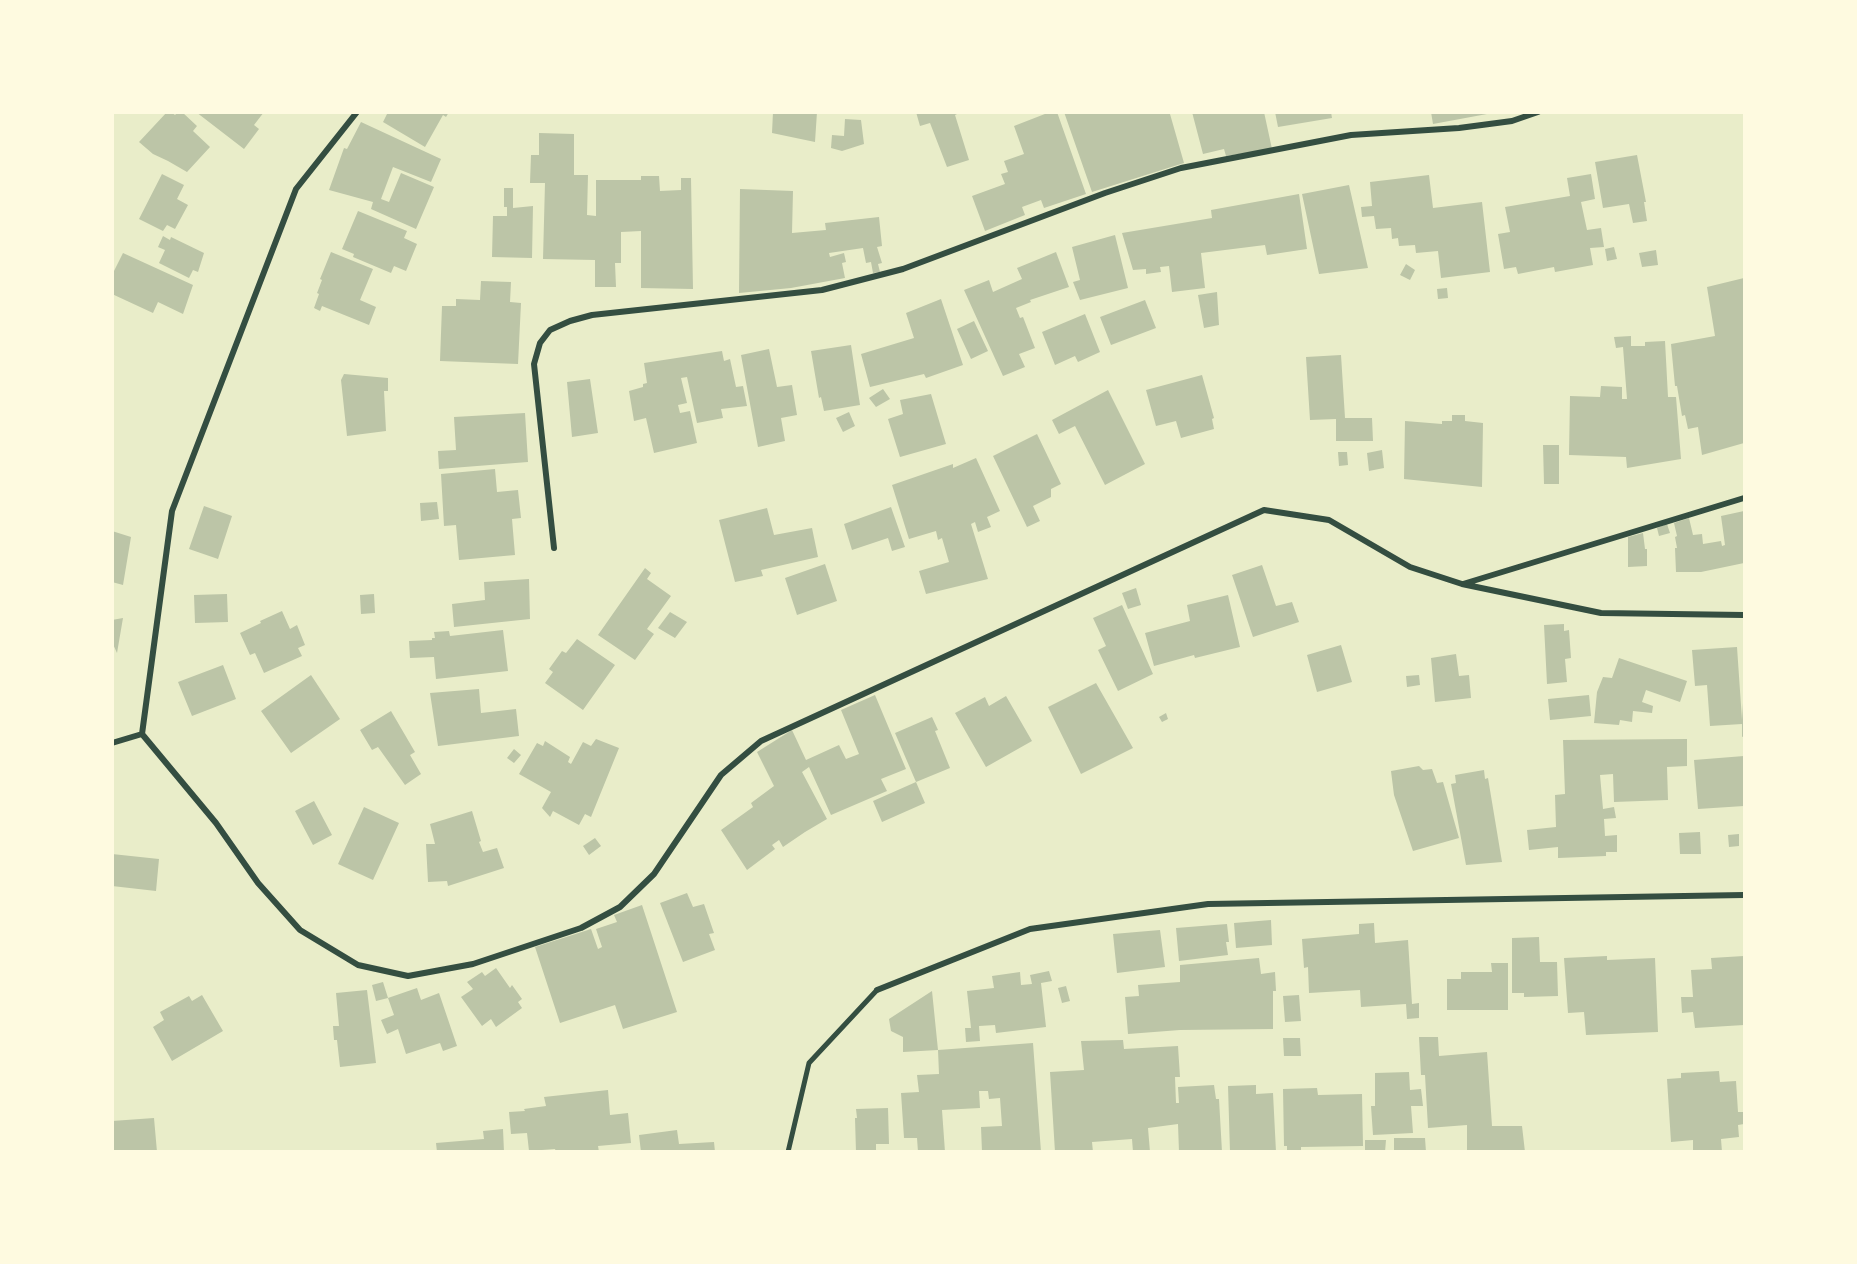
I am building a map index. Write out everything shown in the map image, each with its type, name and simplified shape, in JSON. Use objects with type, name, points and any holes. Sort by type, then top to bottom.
[{"type":"street","points":[[357,112],[296,189],[172,511],[142,734],[216,823],[258,883],[300,930],[358,965],[408,976],[473,964],[581,928],[620,907],[654,874],[721,775],[761,741],[1264,510],[1329,520],[1410,567],[1462,584],[1601,613],[1744,615]]},
{"type":"street","points":[[554,548],[534,364],[540,343],[550,330],[570,321],[592,315],[822,290],[903,269],[1105,193],[1181,168],[1351,135],[1459,128],[1512,121],[1538,112]]},
{"type":"street","points":[[1462,584],[1744,498]]},
{"type":"street","points":[[112,743],[142,734]]},
{"type":"street","points":[[788,1152],[809,1064],[877,990],[1030,929],[1208,904],[1744,895]]},
{"type":"building","points":[[167,112],[175,115],[182,112],[197,126],[193,131],[210,147],[187,172],[153,154],[139,142]]},
{"type":"building","points":[[196,112],[264,112],[254,125],[259,129],[244,149]]},
{"type":"building","points":[[388,112],[449,112],[446,117],[443,115],[425,147],[383,122]]},
{"type":"building","points":[[773,112],[817,112],[815,142],[772,133]]},
{"type":"building","points":[[916,112],[961,112],[955,115],[969,160],[947,167],[930,123],[920,126]]},
{"type":"building","points":[[1050,112],[1057,112],[1086,194],[1044,208],[1041,200],[1022,207],[1025,215],[985,231],[972,196],[1005,184],[1001,174],[1008,172],[1004,161],[1024,154],[1014,126]]},
{"type":"building","points":[[1064,112],[1174,112],[1170,114],[1184,163],[1092,192]]},
{"type":"building","points":[[1192,112],[1264,112],[1272,149],[1226,156],[1224,149],[1203,154]]},
{"type":"building","points":[[1275,112],[1331,112],[1332,118],[1278,127]]},
{"type":"building","points":[[1431,112],[1487,112],[1487,114],[1433,124]]},
{"type":"building","points":[[845,119],[861,120],[864,144],[842,151],[831,148],[832,135],[844,136]]},
{"type":"building","points":[[361,122],[441,159],[431,182],[393,167],[381,199],[389,202],[401,173],[434,187],[416,229],[371,209],[373,202],[329,190],[344,148],[347,149]]},
{"type":"building","points":[[539,133],[574,134],[574,175],[588,175],[587,215],[596,216],[596,180],[641,180],[641,176],[659,176],[660,191],[681,190],[681,178],[691,178],[693,289],[641,288],[641,231],[621,232],[621,263],[615,263],[616,287],[595,287],[595,260],[543,259],[545,183],[530,183],[531,155],[539,155]]},
{"type":"building","points":[[1637,155],[1646,202],[1644,202],[1647,221],[1633,223],[1629,204],[1603,208],[1595,162]]},
{"type":"building","points":[[162,174],[184,185],[177,199],[188,205],[175,229],[167,225],[163,231],[139,219]]},
{"type":"building","points":[[1591,174],[1595,199],[1581,202],[1587,230],[1601,228],[1604,247],[1590,248],[1593,265],[1555,272],[1554,267],[1518,274],[1516,267],[1504,269],[1498,234],[1510,232],[1505,207],[1570,196],[1567,178]]},
{"type":"building","points":[[1429,175],[1433,208],[1482,202],[1490,272],[1441,278],[1438,251],[1416,253],[1415,245],[1399,246],[1398,238],[1392,239],[1391,228],[1376,229],[1374,216],[1362,217],[1361,207],[1372,206],[1370,182]]},
{"type":"building","points":[[1349,185],[1368,268],[1319,274],[1302,194]]},
{"type":"building","points":[[504,188],[513,188],[513,208],[533,206],[532,258],[492,257],[493,216],[507,216],[507,207],[504,207]]},
{"type":"building","points":[[740,189],[793,191],[792,233],[826,230],[825,223],[879,217],[882,246],[877,247],[882,263],[878,264],[880,272],[873,273],[871,262],[866,263],[863,248],[829,253],[830,257],[844,253],[846,262],[842,263],[845,278],[791,288],[739,293]]},
{"type":"building","points":[[1299,194],[1307,249],[1267,255],[1265,245],[1201,253],[1205,288],[1172,292],[1169,266],[1160,267],[1161,272],[1146,274],[1146,269],[1133,270],[1122,233],[1212,218],[1211,210]]},
{"type":"building","points":[[358,211],[407,231],[404,238],[417,244],[406,271],[394,266],[391,273],[353,257],[354,254],[342,249]]},
{"type":"building","points":[[1115,235],[1128,288],[1080,300],[1073,282],[1080,280],[1072,247]]},
{"type":"building","points":[[163,236],[170,240],[171,237],[204,253],[198,272],[193,270],[189,278],[159,263],[165,250],[158,247]]},
{"type":"building","points":[[1614,247],[1617,259],[1607,261],[1605,249]]},
{"type":"building","points":[[1656,250],[1658,265],[1642,267],[1639,253]]},
{"type":"building","points":[[331,252],[373,269],[360,300],[376,307],[369,325],[322,306],[320,311],[314,308],[322,280],[320,279]]},
{"type":"building","points":[[1056,252],[1069,287],[1030,300],[1031,302],[1016,308],[1020,318],[1023,317],[1035,348],[1019,354],[1025,367],[1003,376],[964,290],[989,280],[993,292],[1022,279],[1017,268]]},
{"type":"building","points":[[123,253],[193,285],[183,314],[158,302],[153,313],[112,294],[112,275]]},
{"type":"building","points":[[1406,264],[1415,270],[1410,280],[1400,275]]},
{"type":"building","points":[[1744,278],[1744,443],[1702,455],[1698,427],[1688,429],[1685,415],[1682,416],[1677,386],[1675,386],[1671,344],[1715,336],[1707,287]]},
{"type":"building","points":[[481,281],[511,282],[510,302],[521,303],[518,364],[440,361],[442,306],[456,306],[456,299],[480,300]]},
{"type":"building","points":[[1447,288],[1448,298],[1438,299],[1437,289]]},
{"type":"building","points":[[1217,292],[1219,325],[1204,328],[1198,295]]},
{"type":"building","points":[[941,299],[963,365],[926,378],[924,374],[870,387],[861,354],[914,338],[906,313]]},
{"type":"building","points":[[1145,300],[1156,328],[1111,345],[1100,317]]},
{"type":"building","points":[[1085,314],[1100,352],[1078,362],[1075,356],[1055,365],[1042,332]]},
{"type":"building","points":[[974,321],[988,351],[971,359],[957,329]]},
{"type":"building","points":[[1631,336],[1631,346],[1645,346],[1645,342],[1665,341],[1668,397],[1676,397],[1681,459],[1627,468],[1626,457],[1569,455],[1570,396],[1600,397],[1601,386],[1622,387],[1622,399],[1627,399],[1623,347],[1616,348],[1614,337]]},
{"type":"building","points":[[851,345],[860,405],[824,411],[821,397],[819,398],[811,351]]},
{"type":"building","points":[[769,349],[777,387],[792,385],[797,415],[781,418],[785,441],[758,447],[741,355]]},
{"type":"building","points":[[722,351],[724,361],[730,359],[736,387],[743,386],[747,406],[721,409],[723,418],[697,423],[687,377],[681,378],[687,403],[678,405],[680,413],[690,411],[697,443],[654,453],[646,418],[634,421],[629,391],[643,387],[643,384],[647,383],[644,363]]},
{"type":"building","points":[[1341,355],[1345,418],[1372,418],[1373,441],[1336,441],[1336,419],[1310,420],[1306,357]]},
{"type":"building","points":[[344,374],[388,378],[388,391],[384,391],[386,431],[347,436],[341,380]]},
{"type":"building","points":[[1202,375],[1214,418],[1212,419],[1214,429],[1181,438],[1176,421],[1156,426],[1146,390]]},
{"type":"building","points":[[590,379],[598,433],[572,437],[567,382]]},
{"type":"building","points":[[883,389],[890,399],[876,407],[869,398]]},
{"type":"building","points":[[1108,390],[1145,464],[1105,485],[1075,426],[1059,434],[1052,420]]},
{"type":"building","points":[[931,394],[946,444],[900,457],[888,419],[903,414],[900,400]]},
{"type":"building","points":[[849,412],[855,426],[843,432],[836,418]]},
{"type":"building","points":[[525,413],[528,462],[439,469],[438,451],[456,450],[454,417]]},
{"type":"building","points":[[1452,415],[1465,415],[1465,421],[1483,423],[1482,487],[1404,479],[1405,421],[1442,424],[1442,421],[1452,421]]},
{"type":"building","points":[[1037,434],[1061,484],[1051,489],[1051,497],[1033,506],[1040,521],[1027,527],[993,456]]},
{"type":"building","points":[[1543,445],[1559,445],[1559,484],[1544,484]]},
{"type":"building","points":[[1382,450],[1384,468],[1369,471],[1367,453]]},
{"type":"building","points":[[1338,452],[1347,452],[1348,465],[1339,466]]},
{"type":"building","points":[[976,458],[1000,511],[987,517],[991,527],[978,532],[975,522],[971,524],[988,579],[926,594],[919,571],[949,562],[942,538],[938,540],[936,531],[909,539],[892,485],[953,464],[953,468]]},
{"type":"building","points":[[495,469],[497,492],[518,490],[521,518],[512,519],[515,555],[459,560],[456,525],[444,526],[441,474]]},
{"type":"building","points":[[437,502],[439,519],[421,521],[420,503]]},
{"type":"building","points":[[204,506],[232,516],[218,559],[189,549]]},
{"type":"building","points":[[891,507],[905,547],[892,551],[888,538],[852,550],[844,524]]},
{"type":"building","points":[[767,508],[774,535],[812,528],[818,557],[761,570],[763,576],[735,582],[719,520]]},
{"type":"building","points":[[1744,511],[1744,563],[1701,572],[1676,572],[1675,537],[1677,536],[1674,523],[1689,518],[1693,535],[1702,534],[1703,544],[1721,541],[1722,546],[1725,545],[1721,516]]},
{"type":"building","points":[[1667,524],[1670,533],[1659,536],[1657,528]]},
{"type":"building","points":[[112,531],[131,537],[123,585],[112,582]]},
{"type":"building","points":[[1643,533],[1645,549],[1647,549],[1647,566],[1628,567],[1628,537]]},
{"type":"building","points":[[825,564],[837,601],[797,615],[785,578]]},
{"type":"building","points":[[1262,565],[1276,606],[1292,602],[1299,622],[1253,637],[1232,575]]},
{"type":"building","points":[[645,568],[651,573],[647,579],[671,596],[647,629],[654,634],[635,660],[598,635]]},
{"type":"building","points":[[529,579],[530,619],[454,627],[452,604],[485,600],[484,582]]},
{"type":"building","points":[[1136,588],[1141,605],[1128,609],[1122,593]]},
{"type":"building","points":[[227,594],[228,622],[195,623],[194,595]]},
{"type":"building","points":[[374,594],[375,613],[361,614],[360,595]]},
{"type":"building","points":[[1228,595],[1240,647],[1195,658],[1194,655],[1154,666],[1145,633],[1190,621],[1187,605]]},
{"type":"building","points":[[1122,605],[1153,674],[1118,691],[1098,650],[1106,646],[1093,618]]},
{"type":"building","points":[[282,611],[290,629],[297,625],[305,645],[298,648],[302,656],[264,673],[255,653],[250,655],[240,633]]},
{"type":"building","points":[[670,612],[687,622],[675,638],[658,628]]},
{"type":"building","points":[[123,618],[117,653],[112,642],[112,620]]},
{"type":"building","points":[[1564,624],[1564,631],[1569,630],[1571,658],[1565,659],[1567,682],[1547,684],[1544,625]]},
{"type":"building","points":[[503,630],[508,671],[436,679],[434,657],[410,658],[409,641],[432,640],[435,638],[434,632],[449,631],[450,636]]},
{"type":"building","points":[[577,639],[615,665],[583,710],[545,683],[553,672],[549,669],[562,651],[566,653]]},
{"type":"building","points":[[1341,645],[1352,682],[1317,692],[1307,655]]},
{"type":"building","points":[[1737,647],[1742,720],[1744,703],[1744,736],[1742,737],[1742,724],[1710,726],[1707,685],[1695,686],[1692,650]]},
{"type":"building","points":[[1456,654],[1459,676],[1469,675],[1471,698],[1435,702],[1431,658]]},
{"type":"building","points":[[1619,658],[1687,681],[1680,702],[1646,690],[1642,702],[1653,706],[1652,713],[1633,711],[1632,722],[1620,720],[1619,725],[1594,723],[1597,692],[1603,677],[1612,678]]},
{"type":"building","points":[[223,665],[236,699],[192,716],[178,682]]},
{"type":"building","points":[[311,675],[340,719],[291,753],[261,711]]},
{"type":"building","points":[[1419,675],[1420,685],[1407,687],[1406,676]]},
{"type":"building","points":[[1096,683],[1133,748],[1081,774],[1048,707]]},
{"type":"building","points":[[479,689],[481,713],[516,709],[519,736],[438,746],[430,693]]},
{"type":"building","points":[[875,695],[906,769],[881,779],[887,791],[831,815],[809,767],[802,772],[827,819],[783,847],[779,840],[772,845],[775,849],[747,870],[721,830],[753,807],[751,803],[774,786],[757,752],[792,730],[806,760],[839,745],[846,759],[859,754],[841,710]]},
{"type":"building","points":[[1589,695],[1591,716],[1550,720],[1548,699]]},
{"type":"building","points":[[1006,696],[1032,741],[986,767],[955,713],[985,697],[989,706]]},
{"type":"building","points":[[391,711],[415,752],[410,755],[421,774],[405,785],[378,747],[372,750],[360,730]]},
{"type":"building","points":[[1166,713],[1168,719],[1162,722],[1159,717]]},
{"type":"building","points":[[932,717],[938,730],[935,731],[950,768],[916,782],[895,733]]},
{"type":"building","points":[[596,739],[619,748],[591,817],[585,814],[579,825],[553,811],[550,817],[542,808],[551,792],[519,774],[537,743],[543,746],[545,741],[570,757],[568,762],[571,764],[583,742],[591,746]]},
{"type":"building","points":[[1687,739],[1687,766],[1667,767],[1668,800],[1614,802],[1613,774],[1600,775],[1603,809],[1614,807],[1616,818],[1604,819],[1605,836],[1617,835],[1617,852],[1606,852],[1606,856],[1558,858],[1558,847],[1529,850],[1527,830],[1556,827],[1555,795],[1565,794],[1563,740]]},
{"type":"building","points":[[514,749],[521,755],[514,763],[507,758]]},
{"type":"building","points":[[1744,756],[1744,806],[1698,809],[1694,760]]},
{"type":"building","points":[[1419,766],[1423,770],[1432,769],[1437,783],[1443,782],[1459,838],[1413,851],[1394,795],[1391,771]]},
{"type":"building","points":[[1484,770],[1485,779],[1488,778],[1502,862],[1466,865],[1451,784],[1456,783],[1455,775]]},
{"type":"building","points":[[916,782],[925,803],[882,822],[873,801]]},
{"type":"building","points":[[314,801],[332,835],[313,845],[295,811]]},
{"type":"building","points":[[364,807],[399,823],[373,880],[338,864]]},
{"type":"building","points":[[472,811],[483,852],[497,848],[504,868],[448,886],[447,881],[428,882],[426,844],[435,844],[430,824]]},
{"type":"building","points":[[1700,832],[1701,854],[1680,854],[1679,833]]},
{"type":"building","points":[[1739,834],[1739,846],[1729,847],[1728,835]]},
{"type":"building","points":[[595,838],[601,846],[589,855],[583,846]]},
{"type":"building","points":[[112,854],[159,859],[156,891],[112,886]]},
{"type":"building","points":[[687,893],[693,907],[704,904],[714,933],[709,934],[715,950],[683,962],[660,903]]},
{"type":"building","points":[[642,905],[677,1012],[623,1029],[615,1005],[560,1023],[535,947],[591,929],[598,949],[602,947],[596,929],[617,922],[614,915]]},
{"type":"building","points":[[1271,920],[1272,945],[1236,948],[1234,923]]},
{"type":"building","points":[[1374,923],[1375,943],[1408,940],[1412,1004],[1419,1003],[1419,1018],[1407,1019],[1406,1004],[1361,1007],[1360,990],[1309,993],[1308,967],[1304,968],[1302,939],[1359,934],[1359,924]]},
{"type":"building","points":[[1227,924],[1228,955],[1179,961],[1176,928]]},
{"type":"building","points":[[1160,930],[1165,967],[1117,973],[1113,934]]},
{"type":"building","points":[[1539,937],[1540,962],[1557,962],[1558,996],[1524,997],[1524,993],[1512,993],[1512,938]]},
{"type":"building","points":[[1607,956],[1607,960],[1655,958],[1658,1032],[1586,1035],[1584,1012],[1568,1013],[1564,958]]},
{"type":"building","points":[[1744,956],[1744,1025],[1695,1028],[1693,1012],[1682,1013],[1681,997],[1693,997],[1691,970],[1712,969],[1711,958]]},
{"type":"building","points":[[1259,958],[1261,974],[1275,972],[1273,1029],[1180,1030],[1128,1034],[1125,997],[1139,996],[1138,985],[1180,982],[1180,965]]},
{"type":"building","points":[[1491,963],[1508,963],[1508,1010],[1447,1010],[1447,979],[1461,979],[1461,972],[1492,972]]},
{"type":"building","points":[[496,968],[510,988],[512,985],[522,999],[518,1002],[522,1008],[496,1027],[491,1019],[482,1026],[461,997],[473,989],[467,982],[482,972],[485,976]]},
{"type":"building","points":[[1049,971],[1052,981],[1041,983],[1046,1027],[996,1033],[995,1025],[979,1026],[980,1041],[966,1042],[965,1028],[971,1028],[967,991],[994,988],[992,976],[1020,972],[1021,985],[1032,984],[1030,975]]},
{"type":"building","points":[[383,982],[388,998],[376,1001],[372,985]]},
{"type":"building","points":[[1066,986],[1070,1001],[1062,1003],[1058,988]]},
{"type":"building","points":[[417,988],[421,1000],[439,993],[457,1046],[443,1051],[440,1043],[406,1054],[398,1029],[387,1034],[381,1020],[394,1015],[388,998]]},
{"type":"building","points":[[367,990],[376,1063],[340,1067],[333,1026],[339,1026],[336,993]]},
{"type":"building","points":[[932,991],[938,1050],[903,1052],[903,1037],[891,1031],[889,1019]]},
{"type":"building","points":[[202,995],[223,1031],[172,1061],[153,1027],[164,1020],[160,1012],[189,996],[192,1001]]},
{"type":"building","points":[[1299,995],[1301,1021],[1285,1022],[1283,996]]},
{"type":"building","points":[[1419,1037],[1438,1037],[1439,1056],[1487,1052],[1492,1126],[1522,1126],[1525,1152],[1467,1152],[1467,1125],[1428,1128],[1425,1075],[1421,1075]]},
{"type":"building","points":[[1283,1038],[1300,1038],[1301,1056],[1284,1056]]},
{"type":"building","points":[[1123,1040],[1124,1049],[1178,1046],[1180,1077],[1175,1077],[1176,1103],[1179,1103],[1178,1087],[1214,1085],[1216,1099],[1219,1099],[1222,1152],[1179,1152],[1178,1124],[1148,1128],[1150,1152],[1133,1152],[1132,1139],[1092,1142],[1093,1152],[1055,1152],[1050,1072],[1084,1070],[1081,1041]]},
{"type":"building","points":[[1033,1043],[1041,1152],[982,1152],[981,1127],[1002,1126],[1000,1098],[989,1099],[988,1091],[979,1091],[980,1108],[942,1110],[945,1152],[918,1152],[917,1138],[904,1138],[901,1093],[919,1092],[917,1075],[939,1074],[938,1050]]},
{"type":"building","points":[[1719,1071],[1720,1082],[1736,1081],[1738,1112],[1744,1112],[1744,1124],[1738,1125],[1739,1137],[1721,1139],[1722,1152],[1693,1152],[1693,1140],[1671,1142],[1667,1079],[1681,1078],[1681,1073]]},
{"type":"building","points":[[1409,1072],[1410,1090],[1421,1089],[1423,1106],[1411,1106],[1413,1133],[1373,1135],[1371,1106],[1375,1106],[1375,1073]]},
{"type":"building","points":[[1256,1085],[1256,1094],[1273,1093],[1276,1152],[1230,1152],[1228,1086]]},
{"type":"building","points":[[1317,1088],[1318,1095],[1362,1094],[1363,1146],[1301,1147],[1301,1152],[1287,1152],[1287,1146],[1284,1146],[1283,1089]]},
{"type":"building","points":[[608,1090],[610,1115],[628,1113],[631,1143],[598,1146],[599,1152],[556,1152],[555,1149],[529,1151],[527,1133],[511,1134],[509,1112],[546,1106],[544,1097]]},
{"type":"building","points":[[888,1108],[889,1144],[876,1144],[876,1152],[856,1152],[856,1109]]},
{"type":"building","points":[[154,1118],[157,1152],[112,1152],[112,1121]]},
{"type":"building","points":[[503,1129],[504,1152],[437,1152],[436,1143],[484,1139],[483,1131]]},
{"type":"building","points":[[677,1130],[679,1144],[714,1142],[715,1152],[641,1152],[639,1135]]},
{"type":"building","points":[[1394,1138],[1425,1138],[1426,1152],[1394,1152]]},
{"type":"building","points":[[1365,1140],[1386,1140],[1385,1152],[1365,1152]]}]
